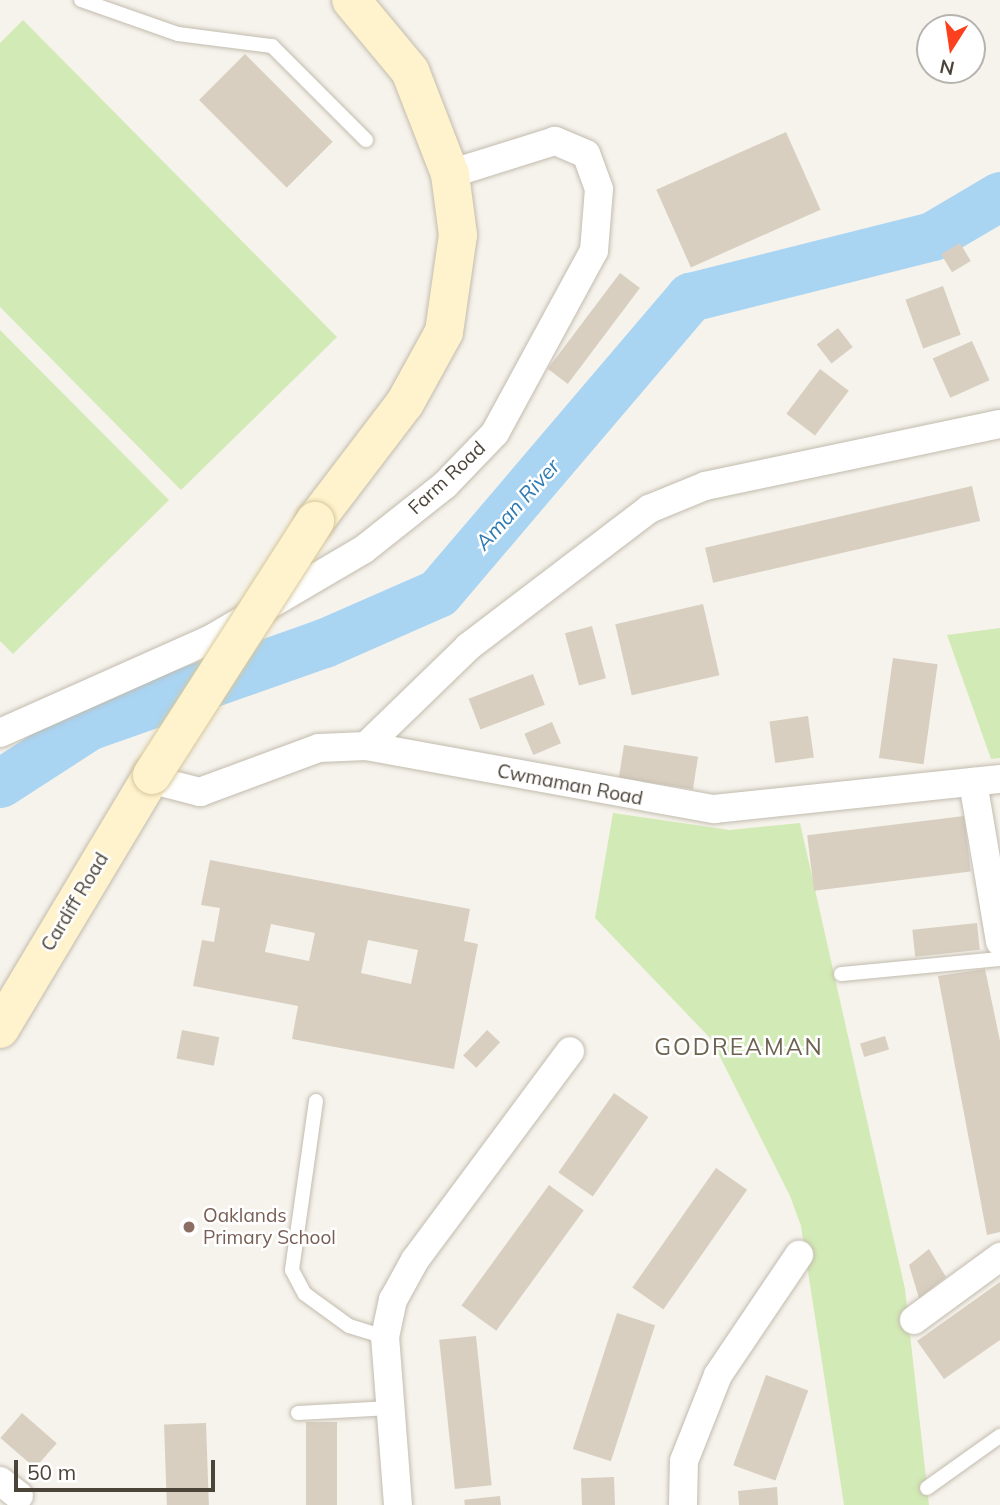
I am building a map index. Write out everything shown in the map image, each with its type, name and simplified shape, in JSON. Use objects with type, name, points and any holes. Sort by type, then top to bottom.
[{"type":"main road","name":"Cardiff Road","points":[[0,1029],[151,777],[315,521],[405,402],[444,332],[458,234],[450,174],[410,71],[351,0]]},
{"type":"street","name":"Farm Road","points":[[0,733],[211,639],[363,550],[445,485],[495,433],[594,251],[599,188],[586,154],[555,141],[450,174]]},
{"type":"street","points":[[366,746],[468,647],[649,509],[705,486],[1000,424]]},
{"type":"street","name":"Cwmaman Road","points":[[151,777],[200,792],[318,748],[366,746],[714,809],[986,780]]},
{"type":"street","points":[[986,780],[1000,942]]},
{"type":"street","points":[[398,1505],[385,1337],[393,1300],[415,1260],[570,1051]]},
{"type":"street","points":[[683,1505],[684,1461],[718,1375],[799,1255]]},
{"type":"street","points":[[914,1320],[1000,1257]]},
{"type":"lane","points":[[81,0],[178,34],[272,46],[366,139]]},
{"type":"lane","points":[[841,974],[1000,959]]},
{"type":"lane","points":[[316,1101],[292,1270],[304,1294],[349,1326],[385,1337]]},
{"type":"lane","points":[[298,1413],[391,1408]]},
{"type":"lane","points":[[927,1488],[1000,1436]]},
{"type":"green space","points":[[23,20],[337,337],[181,490],[0,307],[0,43]]},
{"type":"green space","points":[[0,330],[169,500],[13,654],[0,641]]},
{"type":"green space","points":[[1000,628],[1000,758],[991,759],[947,635]]},
{"type":"green space","points":[[613,813],[730,830],[800,823],[905,1289],[929,1505],[844,1505],[801,1226],[790,1196],[711,1039],[595,918]]},
{"type":"building","points":[[245,54],[333,142],[287,188],[199,100]]},
{"type":"building","points":[[786,132],[821,210],[691,267],[656,190]]},
{"type":"building","points":[[960,243],[971,261],[952,272],[941,254]]},
{"type":"building","points":[[620,273],[640,288],[568,384],[548,369]]},
{"type":"building","points":[[943,286],[961,335],[923,349],[905,300]]},
{"type":"building","points":[[838,328],[853,347],[831,364],[817,345]]},
{"type":"building","points":[[972,341],[989,380],[950,398],[933,358]]},
{"type":"building","points":[[820,369],[849,391],[815,435],[786,414]]},
{"type":"building","points":[[972,486],[980,521],[713,583],[705,548]]},
{"type":"building","points":[[703,604],[719,675],[632,695],[615,624]]},
{"type":"building","points":[[592,626],[606,678],[579,685],[565,633]]},
{"type":"building","points":[[893,658],[938,664],[924,764],[879,758]]},
{"type":"building","points":[[533,674],[545,705],[480,730],[469,699]]},
{"type":"building","points":[[808,716],[814,758],[775,763],[769,721]]},
{"type":"building","points":[[552,722],[561,743],[533,755],[524,734]]},
{"type":"building","points":[[624,745],[698,757],[693,789],[619,778]]},
{"type":"building","points":[[964,816],[971,872],[814,891],[807,835]]},
{"type":"building","points":[[210,860],[470,909],[464,941],[478,944],[454,1069],[292,1039],[298,1006],[193,986],[202,940],[214,942],[220,908],[201,905]],"holes":[[[271,924],[315,933],[309,961],[265,952]],[[368,940],[418,950],[411,984],[361,973]]]},
{"type":"building","points":[[977,923],[980,950],[915,957],[912,930]]},
{"type":"building","points":[[985,969],[1000,1041],[1000,1232],[987,1235],[938,976]]},
{"type":"building","points":[[182,1030],[219,1037],[214,1066],[176,1058]]},
{"type":"building","points":[[487,1030],[500,1042],[476,1068],[463,1056]]},
{"type":"building","points":[[885,1036],[889,1049],[864,1057],[860,1044]]},
{"type":"building","points":[[614,1093],[648,1117],[593,1197],[558,1172]]},
{"type":"building","points":[[716,1168],[747,1190],[663,1309],[632,1288]]},
{"type":"building","points":[[549,1185],[584,1210],[496,1331],[461,1306]]},
{"type":"building","points":[[929,1249],[946,1277],[919,1298],[909,1265]]},
{"type":"building","points":[[1000,1282],[1000,1340],[944,1379],[917,1341]]},
{"type":"building","points":[[617,1313],[655,1325],[611,1461],[573,1449]]},
{"type":"building","points":[[476,1336],[492,1485],[455,1489],[439,1340]]},
{"type":"building","points":[[766,1375],[808,1390],[775,1481],[733,1465]]},
{"type":"building","points":[[22,1413],[57,1443],[35,1468],[0,1438]]},
{"type":"building","points":[[306,1422],[337,1422],[337,1505],[306,1505]]},
{"type":"building","points":[[206,1423],[209,1505],[167,1505],[164,1424]]},
{"type":"building","points":[[614,1477],[615,1505],[582,1505],[581,1478]]},
{"type":"building","points":[[777,1487],[778,1505],[739,1505],[738,1491]]},
{"type":"building","points":[[500,1496],[501,1505],[465,1505],[464,1500]]},
{"type":"waterway","name":"Aman River","points":[[0,783],[88,726],[324,643],[438,593],[690,297],[932,236],[1000,196]]},
{"type":"place","name":"Oaklands Primary School","points":[[189,1227]]},
{"type":"district","name":"GODREAMAN","points":[[739,1047]]}]
